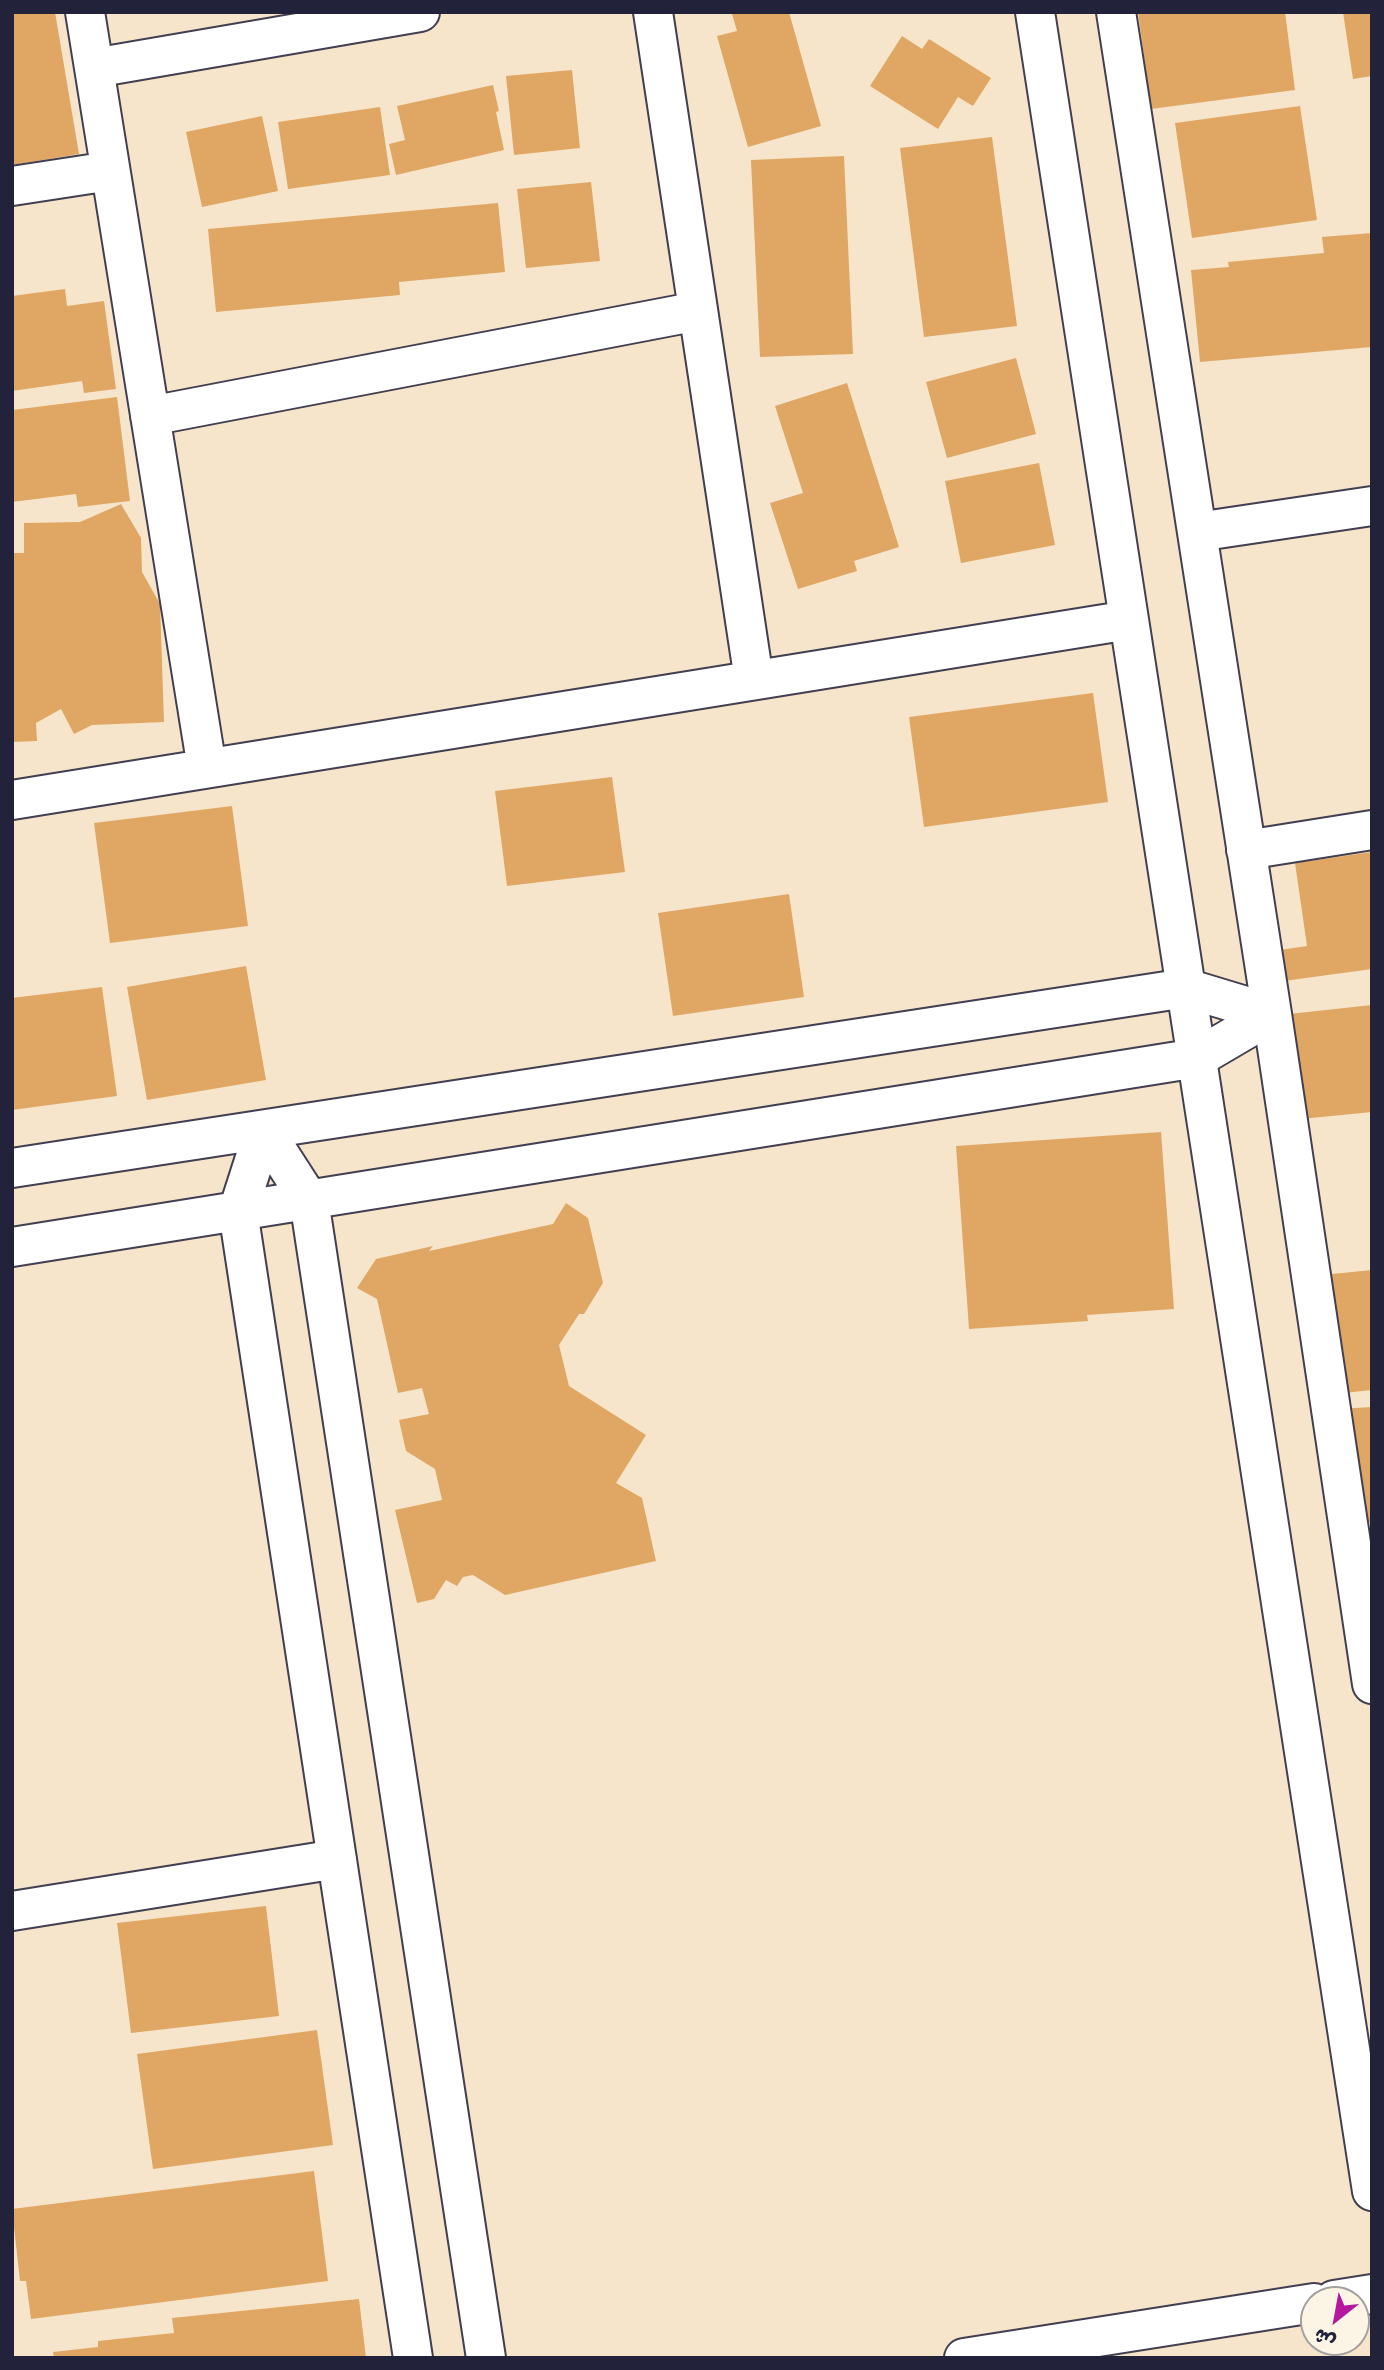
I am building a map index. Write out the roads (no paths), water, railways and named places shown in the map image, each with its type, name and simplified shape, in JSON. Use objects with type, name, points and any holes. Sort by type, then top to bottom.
[{"type":"street","points":[[85,12],[207,768]]},
{"type":"street","points":[[94,68],[420,12]]},
{"type":"street","points":[[653,12],[754,680]]},
{"type":"street","points":[[1035,12],[1372,2191]]},
{"type":"street","points":[[1116,12],[1272,1014],[1372,1684]]},
{"type":"street","points":[[12,186],[110,171]]},
{"type":"street","points":[[150,416],[698,311]]},
{"type":"street","points":[[1197,532],[1372,506]]},
{"type":"street","points":[[12,800],[1129,620]]},
{"type":"street","points":[[1246,850],[1372,830]]},
{"type":"street","points":[[12,1168],[1186,988],[1272,1014]]},
{"type":"street","points":[[12,1247],[1197,1058],[1272,1014]]},
{"type":"street","points":[[264,1130],[309,1200],[486,2358]]},
{"type":"street","points":[[264,1130],[238,1211],[414,2358]]},
{"type":"street","points":[[12,1911],[337,1859]]},
{"type":"street","points":[[964,2358],[1300,2305]]}]
